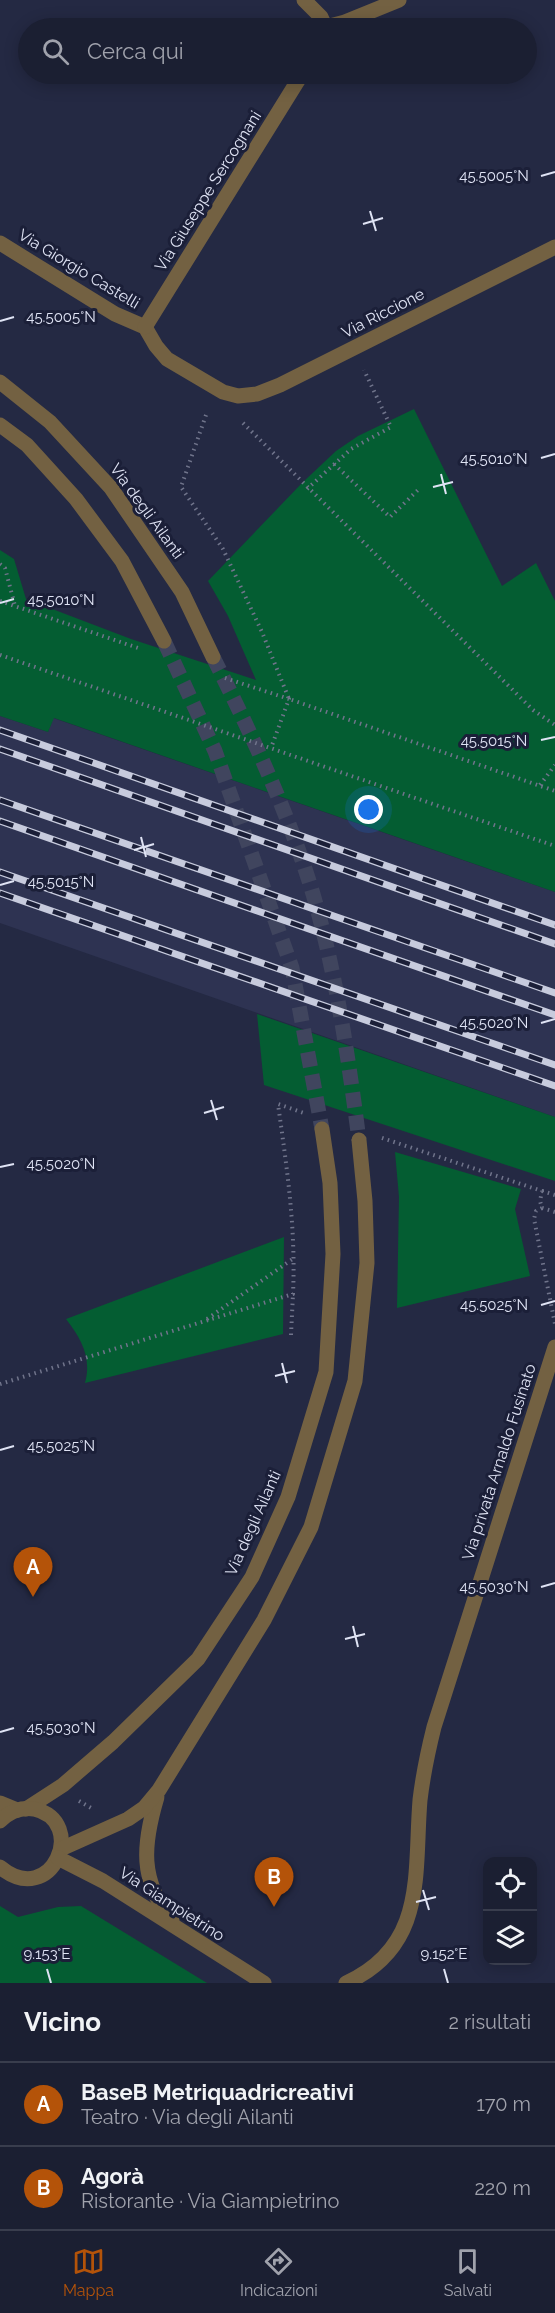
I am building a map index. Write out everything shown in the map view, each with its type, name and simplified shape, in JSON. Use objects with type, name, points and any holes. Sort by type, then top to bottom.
[{"type":"street","points":[[304,0],[321,18]]},
{"type":"street","points":[[355,18],[399,0]]},
{"type":"street","name":"Via Giuseppe Sercognani","points":[[145,327],[296,84]]},
{"type":"street","name":"Via Giorgio Castelli","points":[[0,243],[115,314],[145,327],[167,359],[222,392]]},
{"type":"street","name":"Via Riccione","points":[[222,392],[238,396],[257,394],[280,386],[555,247]]},
{"type":"street","name":"Via degli Ailanti","points":[[0,382],[50,422],[111,488],[182,592],[213,657]]},
{"type":"street","points":[[0,425],[27,445],[76,499],[122,561],[164,641]]},
{"type":"street","name":"Via degli Ailanti","points":[[22,1809],[63,1785],[97,1756],[198,1659],[252,1577],[288,1497],[326,1372],[333,1254],[330,1183],[322,1129]]},
{"type":"street","points":[[0,1867],[17,1877],[33,1878],[48,1871],[60,1854],[128,1819],[144,1808],[159,1790],[264,1620],[311,1527],[355,1380],[367,1263],[365,1201],[359,1140]]},
{"type":"street","name":"Via privata Arnaldo Fusinato","points":[[346,1983],[382,1960],[397,1942],[408,1920],[416,1877],[422,1782],[434,1727],[555,1347]]},
{"type":"street","points":[[159,1790],[147,1830],[146,1855],[154,1893],[162,1909],[177,1928]]},
{"type":"street","points":[[0,1803],[42,1812],[50,1817],[60,1832],[60,1854]]},
{"type":"street","points":[[0,1821],[22,1809]]},
{"type":"street","name":"Via Giampietrino","points":[[60,1854],[264,1983]]},
{"type":"path","points":[[307,489],[351,449],[391,427],[364,370]]},
{"type":"path","points":[[206,415],[181,488],[223,549],[262,632],[289,699],[271,748]]},
{"type":"path","points":[[243,423],[307,489],[533,710],[555,725]]},
{"type":"path","points":[[334,464],[390,517],[420,488]]},
{"type":"path","points":[[0,564],[5,568],[15,607]]},
{"type":"path","points":[[0,655],[555,846]]},
{"type":"path","points":[[289,699],[555,791]]},
{"type":"path","points":[[540,785],[555,765]]},
{"type":"path","points":[[291,1335],[294,1257],[292,1202],[278,1104],[311,1115]]},
{"type":"path","points":[[377,1137],[555,1195]]},
{"type":"path","points":[[542,1191],[540,1201],[542,1208]]},
{"type":"path","points":[[555,1212],[542,1208],[536,1211],[534,1218],[555,1325]]},
{"type":"path","points":[[202,1322],[294,1257]]},
{"type":"path","points":[[0,1384],[293,1294]]},
{"type":"path","points":[[72,1798],[102,1814]]},
{"type":"shaded area","points":[[0,716],[48,732],[53,718],[555,892],[555,1117],[0,923]]},
{"type":"green space","points":[[414,409],[502,586],[536,563],[555,601],[555,892],[54,718],[48,732],[0,716],[0,550],[14,559],[26,599],[131,639],[256,680],[228,616],[208,581],[336,451],[358,436]]},
{"type":"green space","points":[[257,1014],[555,1117],[555,1181],[264,1085]]},
{"type":"green space","points":[[395,1152],[521,1189],[515,1209],[530,1276],[397,1308],[399,1197]]},
{"type":"green space","points":[[284,1237],[283,1334],[85,1383],[87,1365],[84,1349],[66,1319]]},
{"type":"green space","points":[[0,1906],[18,1917],[58,1907],[81,1906],[207,1983],[0,1983]]},
{"type":"tunnel","points":[[164,641],[215,751],[292,968],[322,1129]]},
{"type":"tunnel","points":[[213,657],[266,769],[290,826],[310,884],[334,978],[359,1140]]},
{"type":"railway","points":[[0,730],[555,925]]},
{"type":"railway","points":[[0,749],[555,944]]},
{"type":"railway","points":[[0,800],[555,993]]},
{"type":"railway","points":[[0,821],[555,1015]]},
{"type":"railway","points":[[0,872],[555,1065]]},
{"type":"railway","points":[[0,893],[555,1086]]},
{"type":"place","name":"BaseB Metriquadricreativi","points":[[33,1597]]},
{"type":"place","name":"Agorà","points":[[274,1907]]}]
